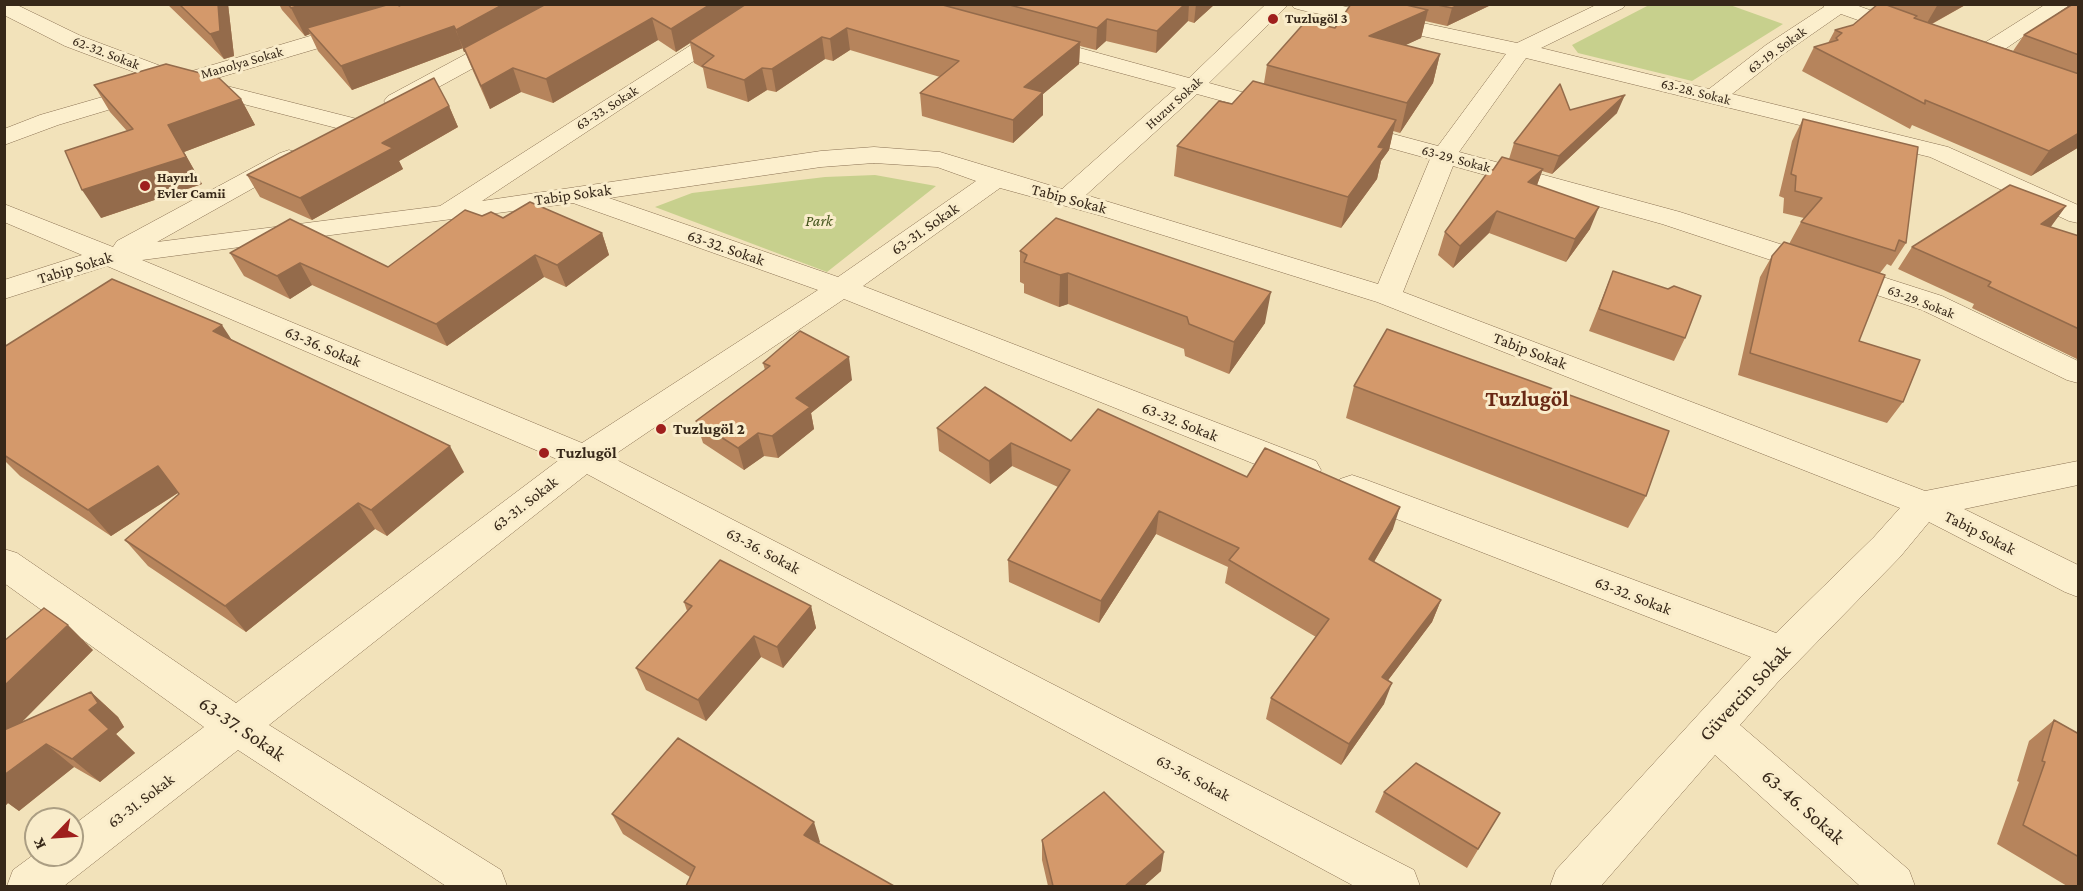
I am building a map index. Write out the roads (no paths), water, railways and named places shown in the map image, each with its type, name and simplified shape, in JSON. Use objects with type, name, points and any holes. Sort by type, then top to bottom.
[{"type":"street","points":[[109,256],[576,4]]},
{"type":"street","name":"63-33. Sokak","points":[[445,213],[770,4]]},
{"type":"street","name":"Huzur Sokak","points":[[1067,198],[1194,85],[1279,4]]},
{"type":"street","name":"63-28. Sokak","points":[[1301,4],[1520,50],[1939,152],[2079,215]]},
{"type":"street","points":[[1387,296],[1444,156],[1520,50],[1616,4]]},
{"type":"street","points":[[1838,5],[1924,38]]},
{"type":"street","name":"63-19. Sokak","points":[[1714,97],[1774,50],[1838,5]]},
{"type":"street","points":[[1978,57],[2059,6],[2079,13]]},
{"type":"street","name":"62-32. Sokak","points":[[4,7],[74,41],[180,81],[352,125]]},
{"type":"street","name":"Manolya Sokak","points":[[4,138],[49,120],[378,24]]},
{"type":"street","name":"63-29. Sokak","points":[[1013,37],[1671,218],[1932,303],[2079,373]]},
{"type":"street","points":[[1957,49],[2000,65]]},
{"type":"street","name":"Tabip Sokak","points":[[4,290],[109,256],[445,213],[821,159],[874,155],[940,160],[996,179],[1067,198],[1387,296],[1924,504],[2079,582]]},
{"type":"street","name":"63-31. Sokak","points":[[84,844],[585,458],[841,288],[996,179]]},
{"type":"street","name":"63-32. Sokak","points":[[576,195],[841,288],[1234,443],[1782,652]]},
{"type":"street","name":"63-36. Sokak","points":[[4,212],[585,458],[1398,886]]},
{"type":"street","points":[[1924,504],[2079,473]]},
{"type":"street","name":"Güvercin Sokak","points":[[1572,886],[1782,652],[1887,547],[1924,504]]},
{"type":"street","name":"63-37. Sokak","points":[[4,563],[237,727],[485,886]]},
{"type":"street","name":"63-46. Sokak","points":[[1713,727],[1893,886]]},
{"type":"street","name":"63-31. Sokak","points":[[29,886],[54,867]]},
{"type":"place","name":"Tuzlugöl 3","points":[[1273,19]]},
{"type":"place","name":"Hayırlı Evler Camii","points":[[145,186]]},
{"type":"place","name":"Tuzlugöl 2","points":[[661,429]]},
{"type":"place","name":"Tuzlugöl","points":[[544,453]]},
{"type":"district","name":"Tuzlugöl","points":[[1527,399]]},
{"type":"park label","name":"Park","points":[[819,221]]}]
